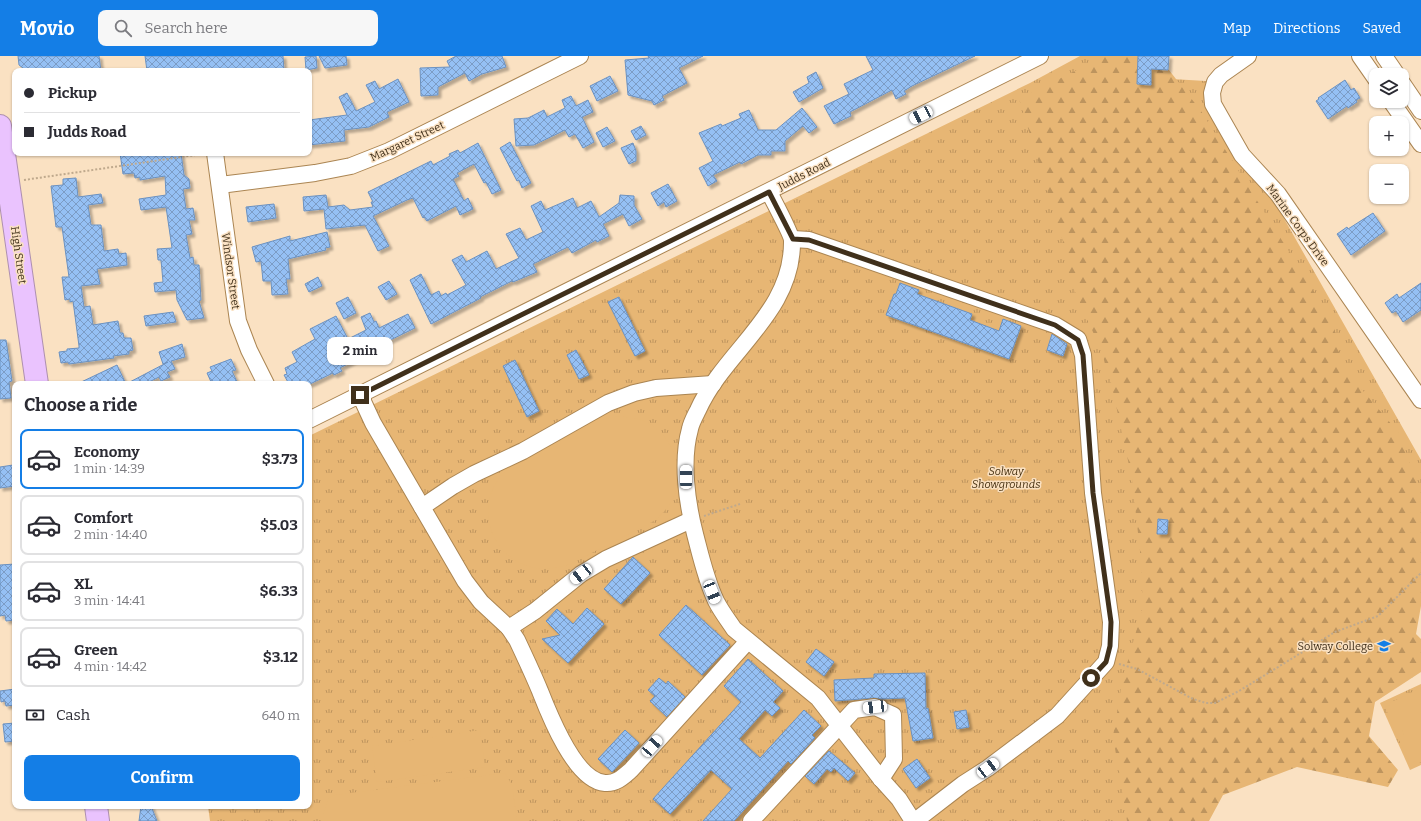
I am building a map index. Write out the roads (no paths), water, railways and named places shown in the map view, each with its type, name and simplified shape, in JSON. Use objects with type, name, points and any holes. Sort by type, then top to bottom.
[{"type":"highway","name":"High Street","points":[[0,126],[5,173],[37,381]]},
{"type":"highway","points":[[96,809],[98,821]]},
{"type":"street","name":"Margaret Street","points":[[220,185],[315,173],[351,166],[389,151],[580,56]]},
{"type":"street","name":"Judds Road","points":[[312,419],[1040,56]]},
{"type":"street","name":"Marine Corps Drive","points":[[1248,56],[1221,75],[1215,82],[1212,93],[1213,104],[1242,155],[1278,194],[1421,400]]},
{"type":"street","points":[[1360,56],[1369,69]]},
{"type":"street","points":[[1384,56],[1392,68]]},
{"type":"street","points":[[1409,93],[1421,111],[1409,120]]},
{"type":"street","points":[[1409,126],[1421,144]]},
{"type":"street","name":"Windsor Street","points":[[211,156],[220,185],[238,321],[249,350],[264,381]]},
{"type":"street","points":[[769,192],[793,239],[787,276],[772,308],[713,384],[702,402],[690,428],[686,451],[686,477],[691,520],[708,582],[716,601],[734,629],[818,698],[881,779],[899,799],[914,821],[1057,716],[1106,662],[1110,646],[1111,622],[1093,493],[1083,355],[1078,340],[1055,325],[809,240],[793,239]]},
{"type":"street","points":[[422,507],[474,474],[523,451],[608,403],[634,393],[656,388],[713,384]]},
{"type":"street","points":[[360,395],[373,423],[465,580],[481,602],[509,628],[524,654],[547,711],[562,741],[578,764],[590,777],[599,782],[605,783],[611,783],[621,779],[631,770],[748,641]]},
{"type":"street","points":[[509,628],[535,611],[581,574],[600,563],[691,520]]},
{"type":"street","points":[[750,821],[854,710],[875,707],[893,715],[894,759],[881,779]]},
{"type":"place","name":"Solway College","points":[[1384,646]]},
{"type":"park label","name":"Solway Showgrounds","points":[[1006,477]]}]
